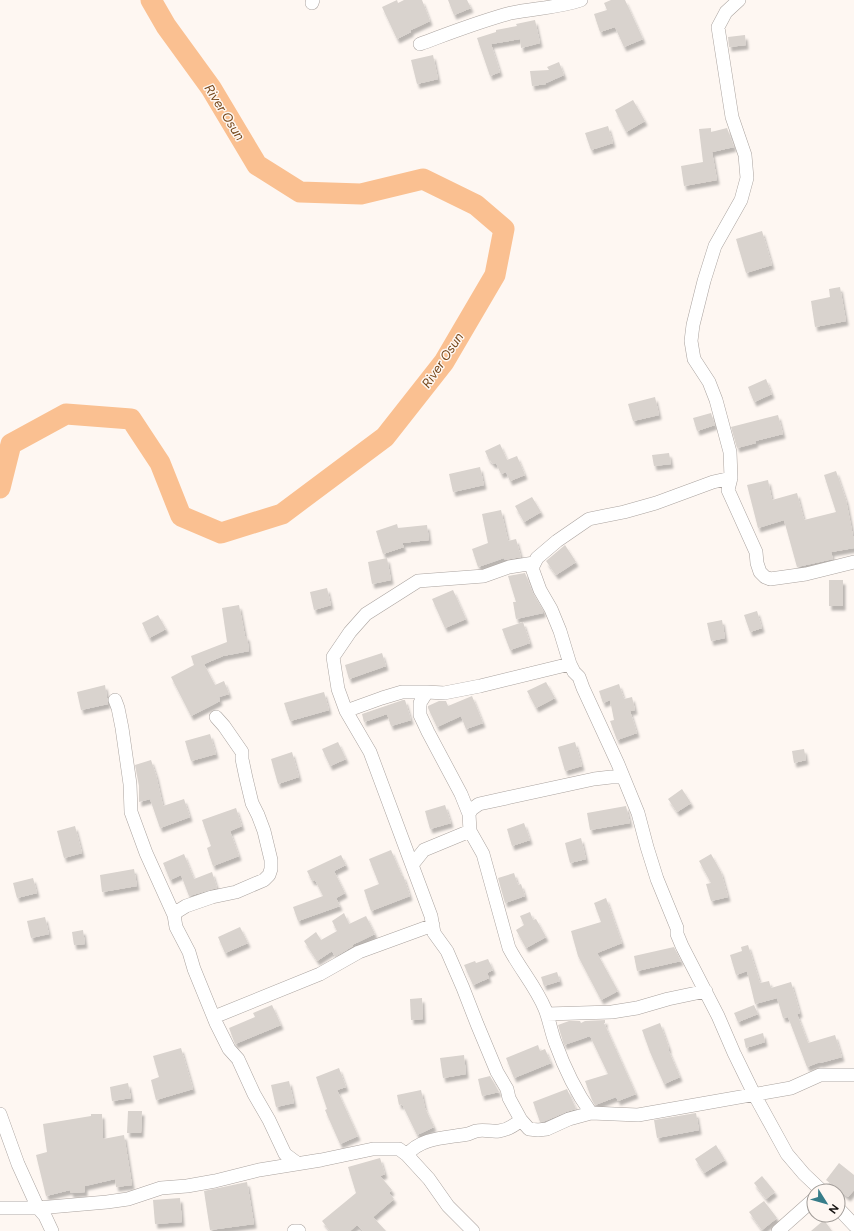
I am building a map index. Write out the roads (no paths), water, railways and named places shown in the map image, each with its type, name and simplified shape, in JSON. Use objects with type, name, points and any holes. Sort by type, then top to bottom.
[{"type":"street","points":[[420,44],[470,25],[511,13],[570,4],[581,0]]},
{"type":"street","points":[[739,0],[726,12],[718,27],[732,117],[746,155],[747,178],[741,200],[715,246],[704,281],[690,341],[694,359],[710,382],[716,400],[730,452],[731,478],[728,490],[756,552],[760,572],[770,580],[806,574],[854,562]]},
{"type":"street","points":[[731,478],[713,482],[637,508],[589,519],[557,541],[537,558],[532,568],[540,590],[552,609],[570,664],[574,672],[579,677],[638,813],[647,847],[657,878],[677,928],[677,934],[706,991],[754,1094],[787,1154],[814,1183]]},
{"type":"street","points":[[534,563],[509,567],[484,576],[418,581],[366,614],[350,632],[333,657],[338,688],[346,711],[370,752],[431,916],[434,933],[447,951],[497,1072],[508,1089],[509,1098],[521,1120],[529,1129],[547,1129],[569,1119],[591,1113],[638,1115],[648,1112],[791,1088],[820,1075],[854,1076]]},
{"type":"street","points":[[346,711],[402,692],[444,693],[480,686],[570,664]]},
{"type":"street","points":[[427,692],[420,703],[420,715],[461,794],[469,814],[470,832],[483,854],[509,948],[536,992],[547,1014],[555,1041],[567,1070],[582,1101],[591,1113]]},
{"type":"street","points":[[115,700],[122,728],[129,777],[131,812],[146,852],[174,915],[176,927],[189,952],[194,969],[229,1049],[238,1059],[285,1154],[297,1163]]},
{"type":"street","points":[[174,915],[178,910],[186,906],[212,897],[236,892],[264,880],[271,869],[272,860],[264,832],[252,803],[242,759],[242,752],[216,718]]},
{"type":"street","points":[[469,814],[472,809],[479,804],[594,779],[623,777]]},
{"type":"street","points":[[412,865],[424,850],[470,832]]},
{"type":"street","points":[[214,1017],[320,974],[359,952],[433,925]]},
{"type":"street","points":[[547,1014],[612,1012],[638,1008],[668,999],[706,991]]},
{"type":"street","points":[[0,1114],[18,1164],[38,1208],[45,1216],[52,1231]]},
{"type":"street","points":[[407,1155],[412,1148],[420,1144],[477,1131],[499,1131],[521,1120]]},
{"type":"street","points":[[0,1208],[38,1208],[128,1199],[161,1188],[187,1186],[259,1170],[321,1160],[373,1149],[399,1149],[407,1155],[429,1179],[448,1206],[473,1231]]},
{"type":"street","points":[[778,1231],[806,1206]]},
{"type":"street","points":[[846,1216],[854,1225]]},
{"type":"street","points":[[294,1231],[299,1231]]},
{"type":"waterway","name":"River Osun","points":[[0,488],[11,444],[66,414],[131,419],[160,463],[181,516],[221,533],[282,514],[385,437],[444,362],[495,275],[504,229],[476,205],[423,179],[361,194],[300,192],[257,165],[211,88],[166,26],[151,0]]}]
